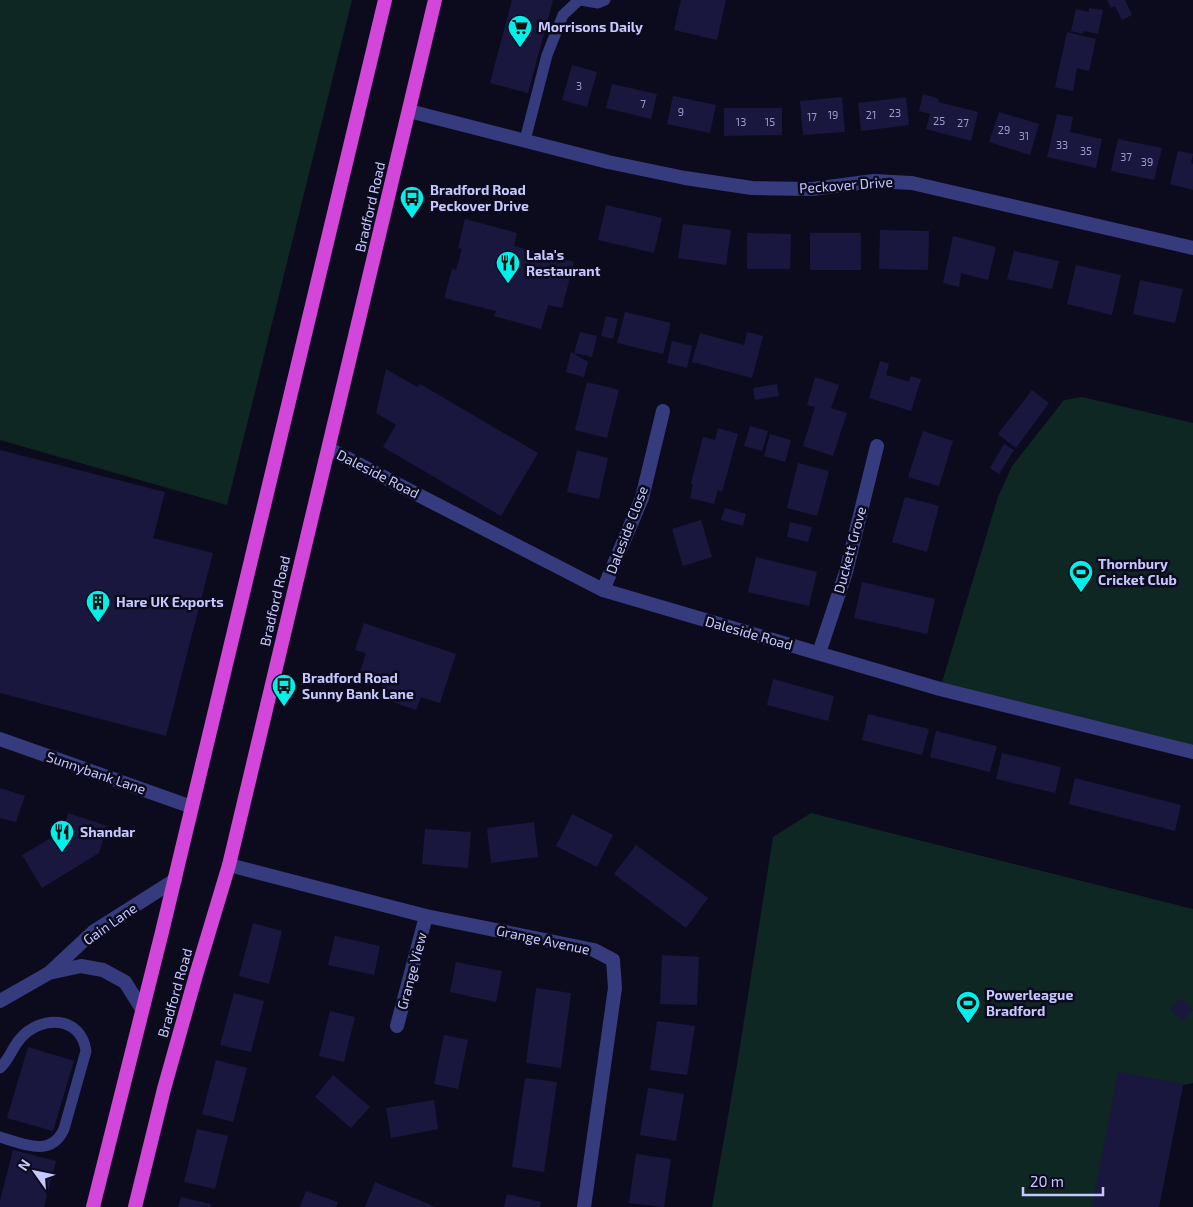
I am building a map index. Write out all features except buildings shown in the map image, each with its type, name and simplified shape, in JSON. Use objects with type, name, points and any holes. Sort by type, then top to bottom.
[{"type":"highway","name":"Bradford Road","points":[[93,1207],[175,880],[385,0]]},
{"type":"highway","name":"Bradford Road","points":[[135,1207],[164,1089],[229,865],[436,0]]},
{"type":"street","name":"Peckover Drive","points":[[409,111],[608,162],[685,178],[752,188],[812,189],[874,180],[912,182],[1193,248]]},
{"type":"street","name":"Daleside Close","points":[[604,590],[642,498],[664,411]]},
{"type":"street","name":"Duckett Grove","points":[[819,653],[846,572],[877,446]]},
{"type":"street","name":"Daleside Road","points":[[329,448],[604,590],[940,689],[1193,752]]},
{"type":"street","name":"Sunnybank Lane","points":[[0,739],[192,807]]},
{"type":"street","name":"Grange Avenue","points":[[229,865],[426,916],[594,950],[613,960],[615,988],[584,1207]]},
{"type":"street","name":"Gain Lane","points":[[0,1001],[49,973],[93,932],[175,880]]},
{"type":"street","name":"Grange View","points":[[397,1026],[426,916]]},
{"type":"street","name":"Gain Lane","points":[[49,973],[81,966],[103,970],[125,982],[142,1008]]},
{"type":"lane","points":[[525,140],[547,55],[563,15],[580,0],[598,3],[606,0]]},
{"type":"lane","points":[[0,1068],[6,1062],[20,1039],[28,1032],[47,1023],[69,1024],[79,1033],[85,1044],[86,1051],[62,1134],[58,1139],[48,1146],[36,1147],[0,1137]]},
{"type":"green space","points":[[0,0],[352,0],[227,505],[0,440]]},
{"type":"green space","name":"Thornbury Cricket Club","points":[[1082,397],[1193,423],[1193,752],[940,689],[998,497],[1012,466],[1064,400]]},
{"type":"green space","name":"Powerleague Bradford","points":[[811,813],[1193,909],[1193,1083],[1183,1085],[1159,1207],[712,1207],[737,1065],[773,837]]},
{"type":"place","name":"Morrisons Daily","points":[[520,48]]},
{"type":"place","name":"Bradford Road Peckover Drive","points":[[412,219]]},
{"type":"place","name":"Lala's Restaurant","points":[[508,284]]},
{"type":"place","name":"Thornbury Cricket Club","points":[[1081,593]]},
{"type":"place","name":"Hare UK Exports","points":[[98,623]]},
{"type":"place","name":"Bradford Road Sunny Bank Lane","points":[[284,707]]},
{"type":"place","name":"Shandar","points":[[62,853]]},
{"type":"place","name":"Powerleague Bradford","points":[[968,1024]]}]
